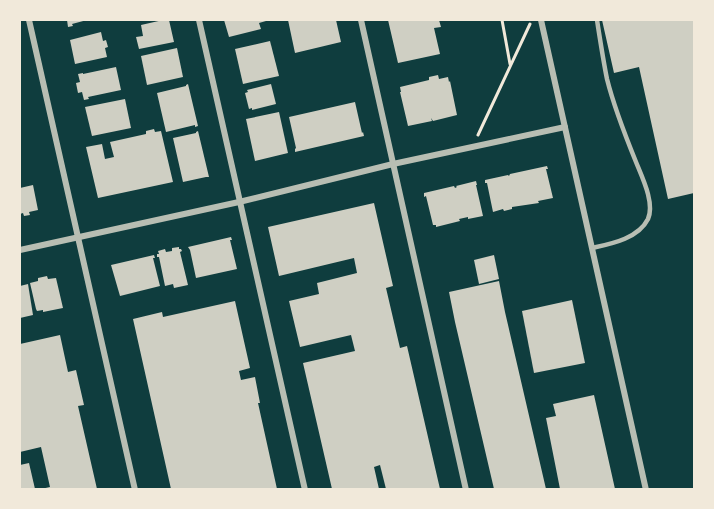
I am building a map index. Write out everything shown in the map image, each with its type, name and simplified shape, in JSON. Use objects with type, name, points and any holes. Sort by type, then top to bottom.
[{"type":"street","points":[[28,20],[135,489]]},
{"type":"street","points":[[199,20],[305,489]]},
{"type":"street","points":[[361,20],[466,489]]},
{"type":"street","points":[[540,20],[646,489]]},
{"type":"street","points":[[20,250],[564,127]]},
{"type":"lane","points":[[592,248],[618,242],[638,230],[647,220],[650,206],[608,80],[597,20]]},
{"type":"path","points":[[502,20],[510,65]]},
{"type":"path","points":[[472,147],[532,20]]},
{"type":"path","points":[[508,50],[516,53]]},
{"type":"building","points":[[67,20],[87,20],[68,27]]},
{"type":"building","points":[[169,20],[174,42],[139,49],[136,37],[143,36],[141,25]]},
{"type":"building","points":[[224,20],[266,21],[259,23],[261,29],[229,37]]},
{"type":"building","points":[[288,20],[336,20],[341,42],[295,53]]},
{"type":"building","points":[[388,20],[439,20],[441,27],[434,28],[440,54],[398,63]]},
{"type":"building","points":[[602,20],[694,20],[694,193],[668,199],[639,67],[614,73]]},
{"type":"building","points":[[101,32],[103,41],[106,40],[108,47],[105,48],[107,57],[75,64],[70,40]]},
{"type":"building","points":[[270,41],[279,76],[243,84],[235,49]]},
{"type":"building","points":[[177,48],[183,77],[147,85],[141,56]]},
{"type":"building","points":[[116,67],[121,90],[88,97],[89,99],[84,100],[82,92],[78,93],[76,83],[80,82],[78,74]]},
{"type":"building","points":[[438,75],[439,79],[448,77],[450,81],[457,115],[433,121],[431,118],[432,121],[408,126],[400,87],[429,80],[429,77]]},
{"type":"building","points":[[188,84],[198,126],[166,132],[157,93]]},
{"type":"building","points":[[271,84],[276,104],[249,109],[245,93],[248,92],[247,90]]},
{"type":"building","points":[[125,99],[131,128],[92,136],[85,107]]},
{"type":"building","points":[[355,102],[364,136],[295,152],[289,117]]},
{"type":"building","points":[[279,112],[288,153],[255,161],[246,119]]},
{"type":"building","points":[[154,129],[155,132],[161,131],[173,182],[98,198],[86,147],[102,144],[105,159],[114,157],[110,142],[146,134],[146,131]]},
{"type":"building","points":[[198,131],[209,177],[183,182],[173,138]]},
{"type":"building","points":[[547,166],[553,198],[493,212],[485,180]]},
{"type":"building","points":[[476,181],[483,216],[459,219],[460,221],[436,227],[433,225],[424,193],[454,186],[455,188]]},
{"type":"building","points":[[33,185],[38,210],[24,216],[23,213],[20,214],[20,188]]},
{"type":"building","points":[[374,203],[393,286],[386,288],[400,348],[407,346],[440,489],[386,489],[380,465],[374,467],[379,489],[332,489],[303,363],[355,351],[351,335],[300,347],[289,301],[319,294],[317,283],[357,273],[354,258],[279,276],[268,227]]},
{"type":"building","points":[[231,237],[237,269],[196,278],[188,247]]},
{"type":"building","points":[[179,247],[182,251],[180,252],[188,285],[174,288],[173,284],[165,286],[159,257],[157,257],[158,251],[165,249],[166,252],[172,251],[172,248]]},
{"type":"building","points":[[154,255],[160,286],[120,296],[111,265]]},
{"type":"building","points":[[494,255],[499,279],[479,284],[474,260]]},
{"type":"building","points":[[47,276],[48,279],[56,278],[63,308],[37,311],[30,283]]},
{"type":"building","points":[[499,281],[546,489],[494,489],[455,322],[449,292]]},
{"type":"building","points":[[28,284],[33,315],[20,318],[20,286]]},
{"type":"building","points":[[572,300],[585,363],[534,373],[522,311]]},
{"type":"building","points":[[235,301],[250,368],[239,371],[241,380],[255,377],[260,403],[258,403],[277,489],[171,489],[133,319],[162,312],[163,317]]},
{"type":"building","points":[[60,335],[68,372],[76,370],[84,405],[78,406],[97,489],[41,489],[50,487],[41,447],[20,452],[20,344]]},
{"type":"building","points":[[594,395],[615,489],[560,489],[546,418],[556,416],[553,404]]},
{"type":"building","points":[[29,463],[35,489],[20,489],[20,465]]}]
